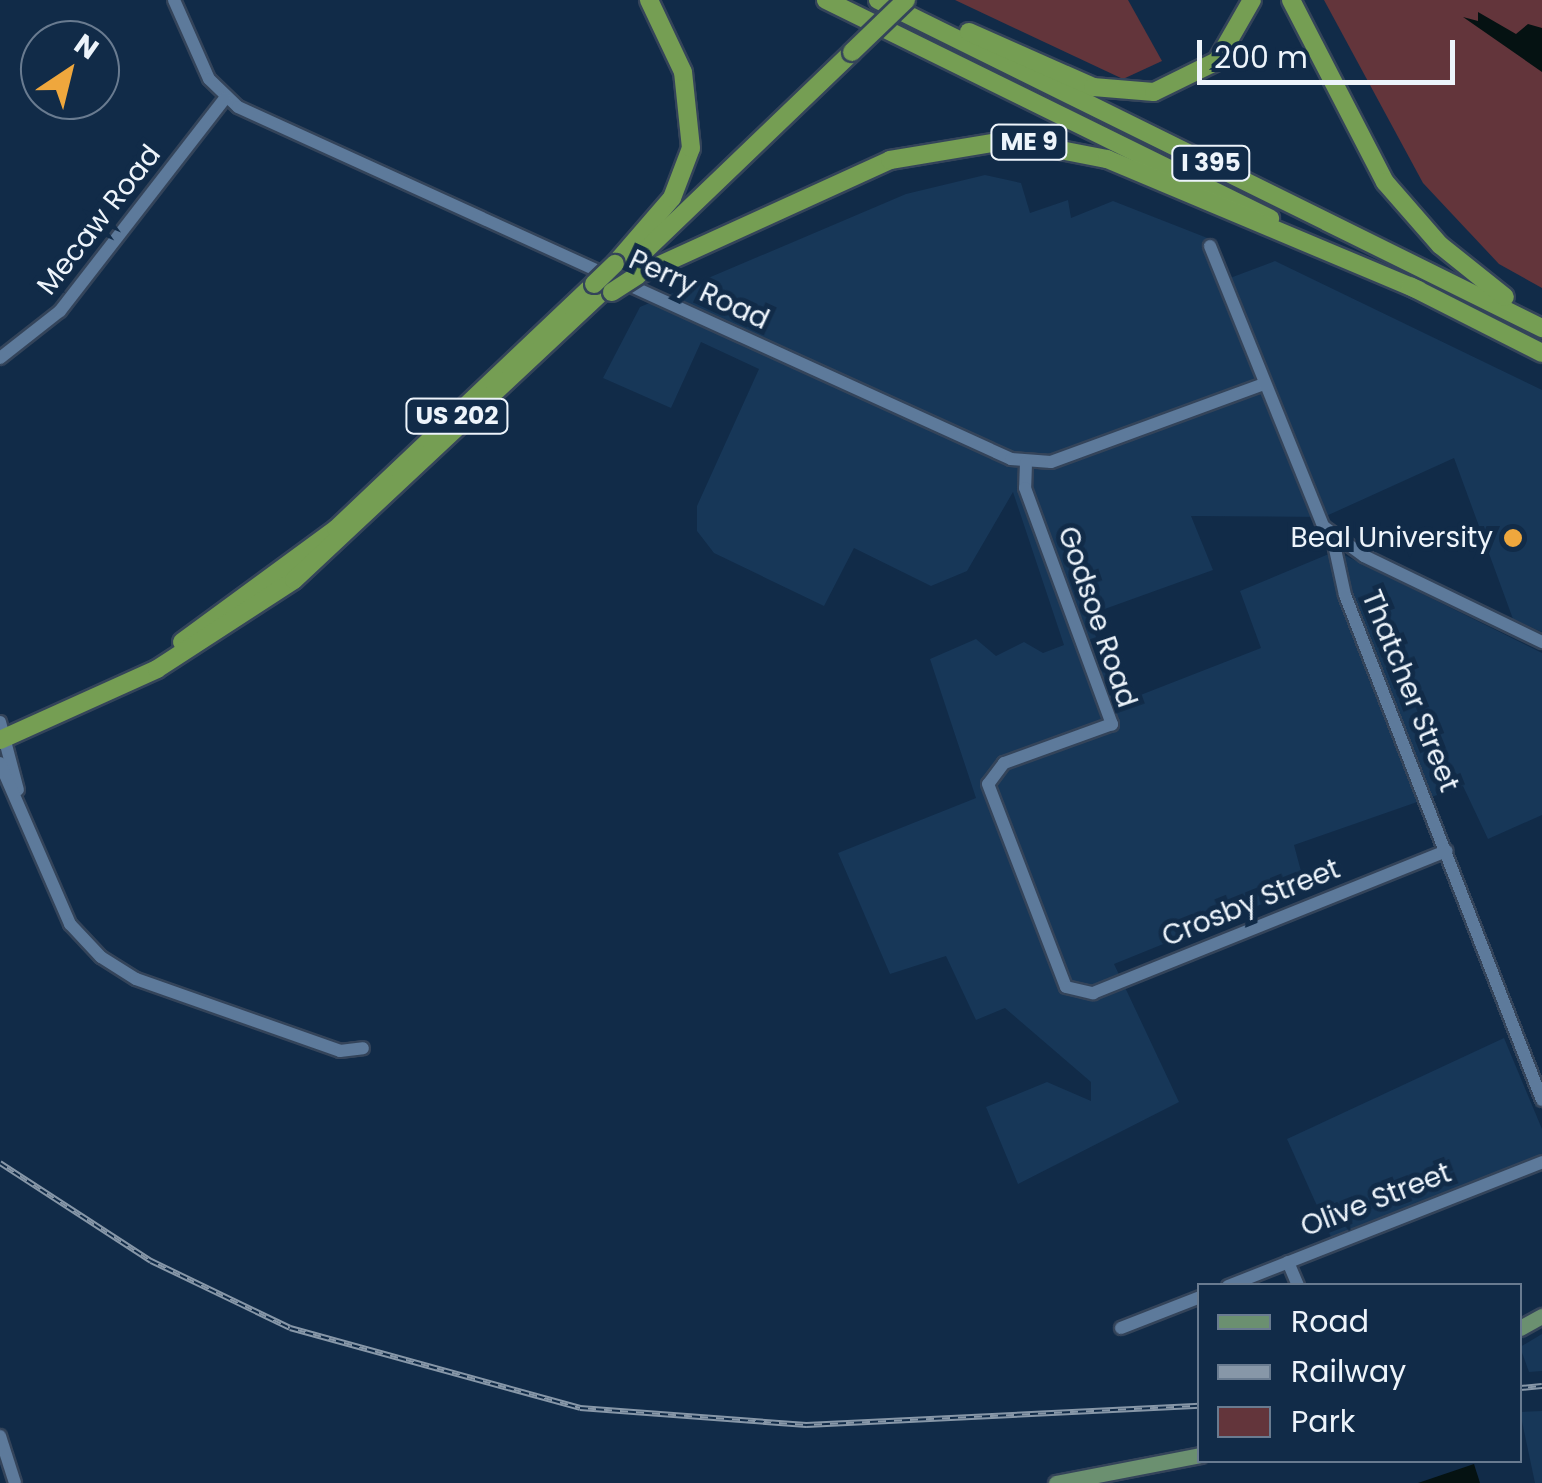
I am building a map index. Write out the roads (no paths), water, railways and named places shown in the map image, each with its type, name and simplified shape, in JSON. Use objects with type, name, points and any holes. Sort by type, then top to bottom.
[{"type":"highway","points":[[634,244],[676,191],[692,140],[683,72],[649,0]]},
{"type":"highway","name":"I 395","points":[[826,0],[1542,354]]},
{"type":"highway","name":"I 395","points":[[878,0],[1542,326]]},
{"type":"highway","points":[[626,269],[899,0],[1083,83],[1137,94],[1210,66],[1252,0]]},
{"type":"highway","points":[[1290,0],[1392,192],[1448,253],[1542,326]]},
{"type":"highway","points":[[634,244],[847,50]]},
{"type":"highway","name":"ME 9","points":[[626,269],[890,160],[1010,140],[1107,159],[1419,290]]},
{"type":"highway","name":"US 202","points":[[92,698],[306,555],[626,269],[634,244]]},
{"type":"highway","name":"US 202","points":[[2,733],[92,698],[183,654],[294,580],[572,324],[604,289]]},
{"type":"main road","points":[[1056,1483],[1197,1456]]},
{"type":"street","points":[[174,0],[225,98]]},
{"type":"street","name":"Mecaw Road","points":[[0,358],[60,311],[225,98]]},
{"type":"street","name":"Perry Road","points":[[225,98],[1026,463]]},
{"type":"street","name":"Thatcher Street","points":[[1210,246],[1312,510],[1332,535],[1338,573],[1542,1100]]},
{"type":"street","points":[[1026,463],[1060,460],[1264,384]]},
{"type":"street","name":"Godsoe Road","points":[[1026,463],[1025,488],[1112,724],[1004,763],[988,793],[1074,993]]},
{"type":"street","points":[[1332,535],[1542,642]]},
{"type":"street","points":[[2,733],[19,802]]},
{"type":"street","points":[[0,763],[70,924],[101,957],[136,979],[340,1051],[363,1048]]},
{"type":"street","name":"Crosby Street","points":[[1074,993],[1093,993],[1447,851]]},
{"type":"street","name":"Olive Street","points":[[1236,1283],[1542,1162]]},
{"type":"street","points":[[1288,1262],[1297,1283]]},
{"type":"street","points":[[1121,1328],[1197,1298]]},
{"type":"street","points":[[0,1436],[15,1483]]},
{"type":"railway","points":[[0,1163],[151,1261],[290,1328],[580,1408],[806,1425],[1197,1406]]},
{"type":"railway","points":[[1522,1388],[1542,1386]]},
{"type":"place","name":"Beal University","points":[[1513,538]]}]
